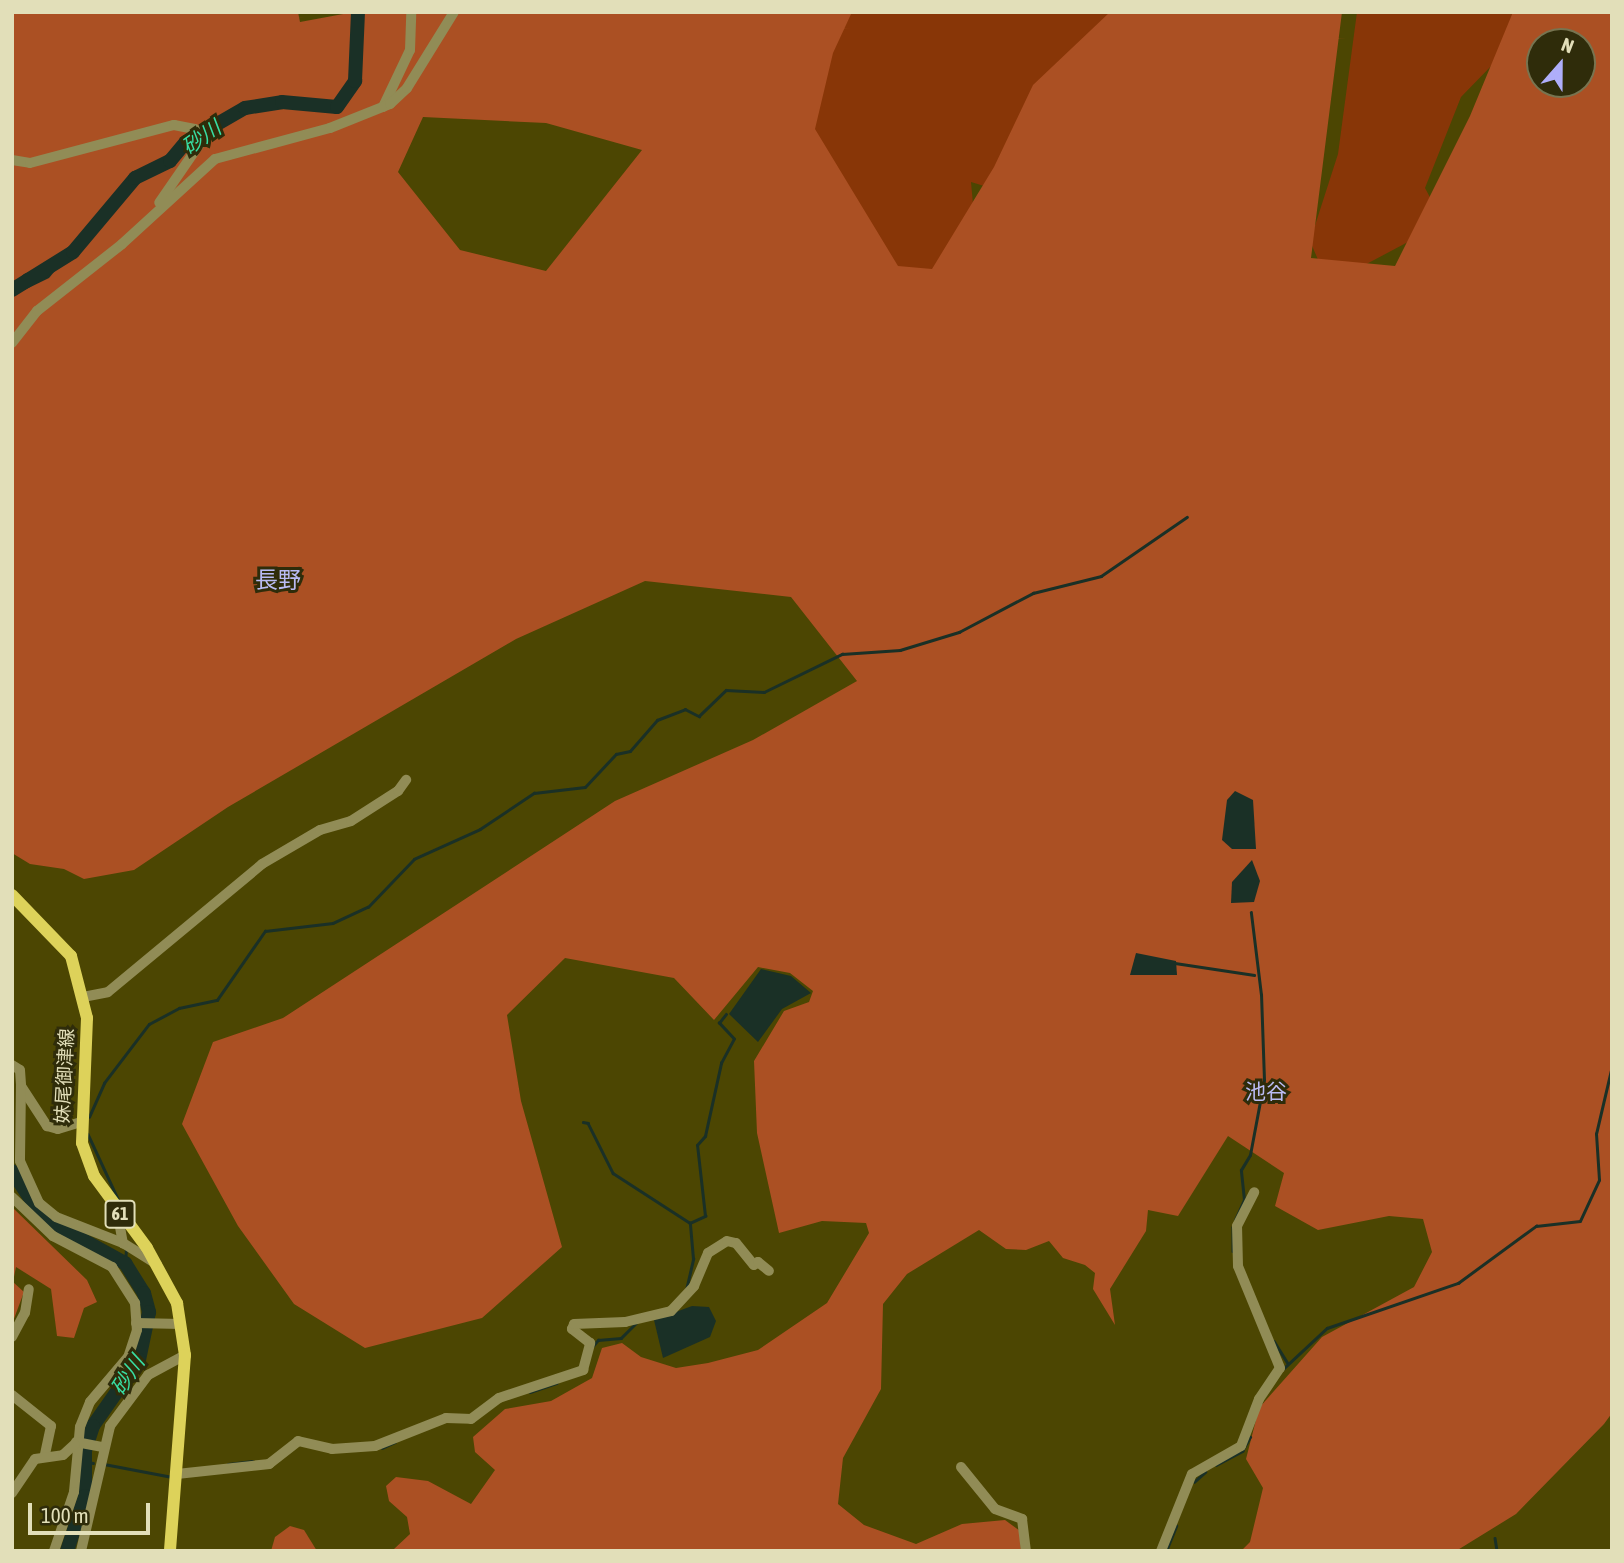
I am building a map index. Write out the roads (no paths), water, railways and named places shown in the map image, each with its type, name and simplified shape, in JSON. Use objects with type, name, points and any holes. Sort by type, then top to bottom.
[{"type":"main road","name":"妹尾御津線","points":[[12,895],[71,956],[83,997],[88,1050],[82,1122],[94,1176],[158,1264],[181,1324],[185,1355],[170,1551]]},
{"type":"street","points":[[382,107],[410,50],[411,12]]},
{"type":"street","points":[[158,207],[227,153],[330,128],[382,107],[407,88],[454,12]]},
{"type":"street","points":[[12,160],[30,163],[174,125],[199,134],[188,167],[158,207],[122,244],[37,311],[12,343]]},
{"type":"street","points":[[83,997],[108,992],[262,864],[320,830],[351,821],[398,792],[406,780]]},
{"type":"street","points":[[15,1066],[21,1086],[47,1126],[58,1129],[82,1122]]},
{"type":"street","points":[[21,1086],[20,1161],[28,1187],[56,1217],[123,1243],[158,1264]]},
{"type":"street","points":[[1161,1551],[1189,1480],[1198,1469],[1241,1446],[1259,1399],[1280,1368],[1278,1353],[1257,1317],[1236,1249],[1237,1226],[1254,1192]]},
{"type":"street","points":[[12,1197],[53,1236],[112,1267],[126,1281],[136,1323],[128,1357],[90,1402],[76,1443],[74,1492],[54,1551]]},
{"type":"street","points":[[117,1210],[123,1243]]},
{"type":"street","points":[[177,1474],[269,1464],[298,1441],[331,1449],[376,1446],[446,1418],[471,1419],[499,1398],[583,1370],[590,1343],[572,1329],[574,1324],[657,1315],[675,1307],[694,1286],[708,1253],[727,1241],[736,1242],[754,1265],[758,1262],[769,1271]]},
{"type":"street","points":[[12,1337],[26,1312],[29,1289]]},
{"type":"street","points":[[136,1323],[181,1324]]},
{"type":"street","points":[[81,1551],[102,1447],[110,1426],[148,1375],[185,1355]]},
{"type":"street","points":[[12,1395],[51,1426],[45,1455]]},
{"type":"street","points":[[76,1443],[102,1447]]},
{"type":"street","points":[[12,1493],[35,1459],[45,1455],[63,1455],[76,1443]]},
{"type":"street","points":[[961,1467],[995,1509],[1022,1519],[1026,1551]]},
{"type":"waterway","name":"砂川","points":[[12,290],[73,252],[135,178],[170,161],[186,142],[245,108],[282,102],[337,107],[355,81],[358,12]]},
{"type":"waterway","points":[[89,1117],[104,1083],[149,1024],[179,1008],[217,1000],[265,931],[333,923],[368,907],[414,859],[480,829],[534,793],[585,787],[616,754],[630,751],[657,720],[685,709],[699,716],[726,690],[764,692],[842,654],[900,650],[959,632],[1033,593],[1101,576],[1187,517]]},
{"type":"waterway","points":[[1235,1220],[1244,1200],[1241,1170],[1250,1155],[1264,1080],[1261,995],[1251,913]]},
{"type":"waterway","points":[[1175,963],[1254,975]]},
{"type":"waterway","points":[[686,1290],[693,1259],[690,1223],[705,1216],[697,1145],[705,1136],[721,1063],[734,1039],[719,1023],[726,1014]]},
{"type":"waterway","points":[[1283,1369],[1327,1328],[1458,1283],[1536,1226],[1580,1221],[1599,1180],[1596,1134],[1612,1066]]},
{"type":"waterway","points":[[583,1122],[588,1123],[613,1173],[690,1223]]},
{"type":"waterway","points":[[88,1134],[119,1201]]},
{"type":"waterway","name":"砂川","points":[[12,1171],[43,1218],[125,1263],[144,1293],[149,1312],[139,1360],[93,1426],[85,1451],[85,1496],[67,1551]]},
{"type":"waterway","points":[[1233,1227],[1233,1251]]},
{"type":"waterway","points":[[125,1263],[126,1248]]},
{"type":"waterway","points":[[593,1346],[598,1340],[621,1338],[636,1323]]},
{"type":"waterway","points":[[1274,1341],[1287,1362]]},
{"type":"waterway","points":[[530,1392],[556,1383]]},
{"type":"waterway","points":[[1216,1465],[1242,1451],[1250,1437]]},
{"type":"waterway","points":[[382,1448],[395,1442]]},
{"type":"waterway","points":[[228,1464],[252,1461]]},
{"type":"waterway","points":[[86,1462],[93,1463]]},
{"type":"waterway","points":[[104,1464],[172,1477]]},
{"type":"waterway","points":[[1194,1482],[1205,1472]]},
{"type":"waterway","points":[[1166,1551],[1176,1526]]},
{"type":"waterway","points":[[1495,1538],[1497,1551]]},
{"type":"district","name":"長野","points":[[278,580]]},
{"type":"district","name":"池谷","points":[[1266,1091]]}]
